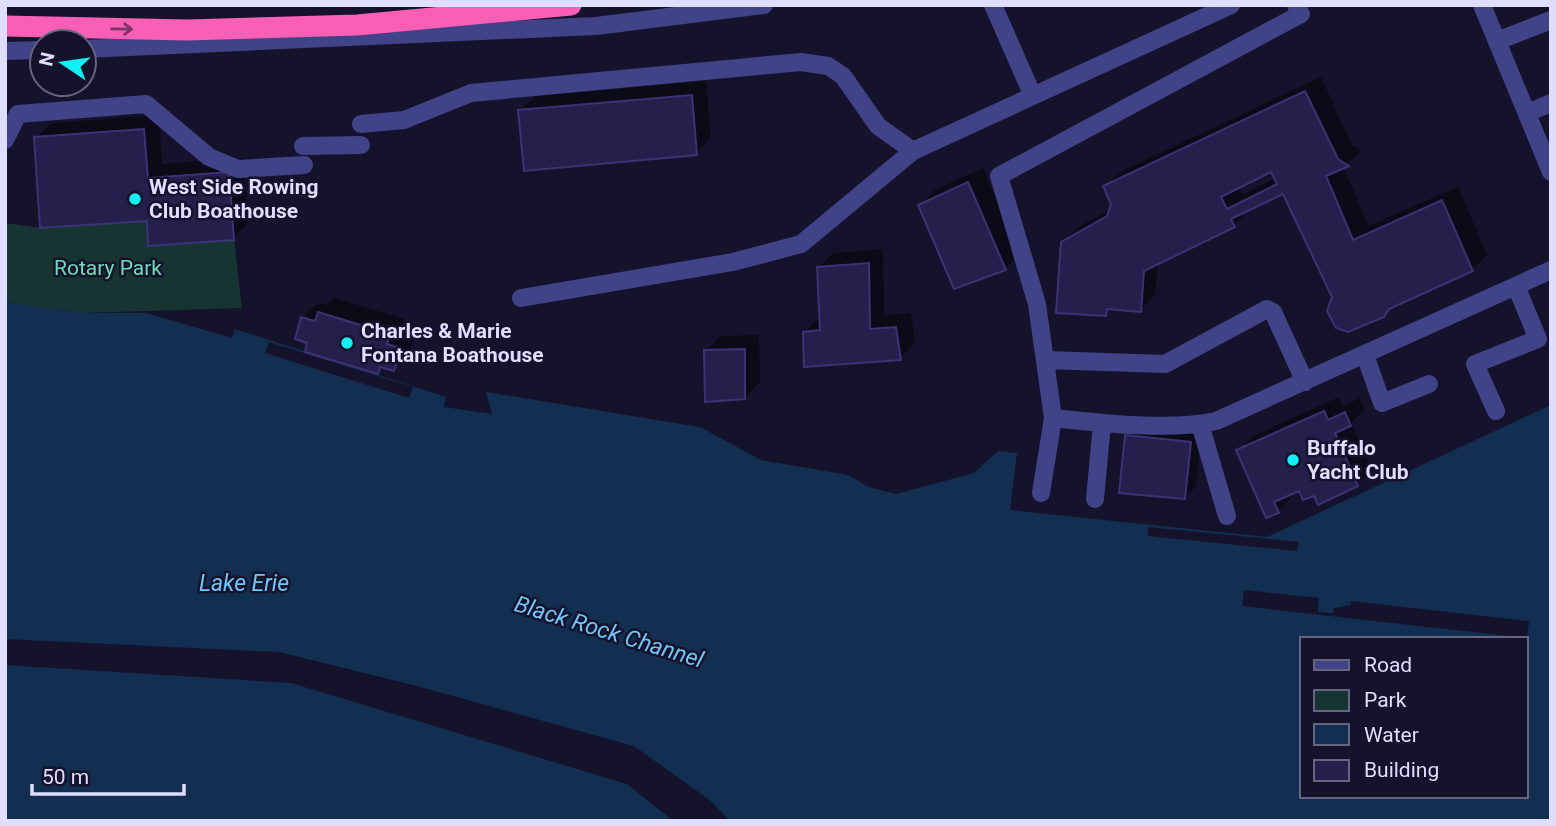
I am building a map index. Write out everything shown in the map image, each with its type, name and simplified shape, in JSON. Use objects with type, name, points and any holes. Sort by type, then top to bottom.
[{"type":"highway","points":[[5,26],[187,30],[357,25],[571,5]]},
{"type":"street","points":[[98,49],[596,26],[764,5]]},
{"type":"street","points":[[993,5],[1033,96]]},
{"type":"street","points":[[521,298],[733,262],[801,244],[913,151],[1231,5]]},
{"type":"street","points":[[1041,493],[1053,418],[1037,304],[999,176],[1301,14],[1296,5]]},
{"type":"street","points":[[1482,5],[1551,172]]},
{"type":"street","points":[[1497,41],[1551,20]]},
{"type":"street","points":[[5,51],[28,51]]},
{"type":"street","points":[[361,124],[404,120],[471,93],[801,62],[828,66],[843,76],[878,126],[913,151]]},
{"type":"street","points":[[1527,113],[1551,103]]},
{"type":"street","points":[[5,140],[18,114],[146,104],[209,157],[237,169],[303,165]]},
{"type":"street","points":[[303,146],[361,145]]},
{"type":"street","points":[[1053,418],[1102,423],[1200,424],[1216,421],[1551,270]]},
{"type":"street","points":[[1496,411],[1475,364],[1538,339],[1516,286]]},
{"type":"street","points":[[1045,360],[1165,364],[1266,309],[1273,312],[1305,382]]},
{"type":"street","points":[[1364,355],[1382,403],[1429,384]]},
{"type":"street","points":[[1096,499],[1102,423]]},
{"type":"street","points":[[1200,424],[1227,516]]},
{"type":"green space","name":"Rotary Park","points":[[147,221],[148,245],[234,240],[242,308],[82,313],[5,302],[5,223],[40,228]]},
{"type":"water","name":"Lake Erie","points":[[5,302],[82,313],[146,313],[232,338],[235,329],[446,397],[444,407],[492,414],[486,392],[700,427],[761,460],[848,475],[869,487],[896,494],[974,473],[998,451],[1017,453],[1010,510],[1267,537],[1551,405],[1551,821],[5,821]]},
{"type":"pier","points":[[269,342],[413,387],[409,398],[265,353]]},
{"type":"pier","points":[[1148,527],[1299,542],[1297,551],[1148,536]]},
{"type":"pier","points":[[1244,590],[1319,598],[1318,612],[1333,613],[1334,608],[1351,605],[1351,601],[1529,621],[1527,637],[1518,637],[1242,606]]},
{"type":"pier","points":[[5,639],[279,652],[417,686],[634,746],[711,801],[730,821],[673,821],[627,784],[291,683],[5,665]]},
{"type":"building","points":[[1305,91],[1338,159],[1349,166],[1326,176],[1353,240],[1442,200],[1473,271],[1389,309],[1384,317],[1348,332],[1336,328],[1327,311],[1332,297],[1283,194],[1231,219],[1235,227],[1144,271],[1141,312],[1107,309],[1106,316],[1056,313],[1061,242],[1107,216],[1111,204],[1103,186]],"holes":[[[1271,172],[1277,184],[1227,209],[1221,197]]]},
{"type":"building","points":[[692,95],[697,155],[524,171],[518,110]]},
{"type":"building","name":"West Side Rowing Club Boathouse","points":[[144,129],[148,178],[229,172],[234,240],[148,246],[147,221],[40,228],[34,137]]},
{"type":"building","points":[[968,182],[1006,270],[954,289],[918,205]]},
{"type":"building","points":[[869,263],[870,329],[896,327],[901,360],[804,367],[803,332],[820,330],[817,267]]},
{"type":"building","name":"Charles & Marie Fontana Boathouse","points":[[318,312],[390,334],[387,344],[401,348],[394,371],[380,367],[378,374],[305,352],[307,343],[295,339],[301,317],[315,321]]},
{"type":"building","points":[[745,349],[745,399],[705,402],[704,350]]},
{"type":"building","name":"Buffalo Yacht Club","points":[[1324,411],[1328,420],[1345,412],[1351,426],[1335,433],[1358,486],[1318,505],[1314,496],[1303,500],[1299,491],[1274,502],[1279,513],[1266,518],[1236,450]]},
{"type":"building","points":[[1125,435],[1191,442],[1185,499],[1119,493]]},
{"type":"place","name":"West Side Rowing Club Boathouse","points":[[135,199]]},
{"type":"place","name":"Charles & Marie Fontana Boathouse","points":[[347,343]]},
{"type":"place","name":"Buffalo Yacht Club","points":[[1293,460]]},
{"type":"water label","name":"Black Rock Channel","points":[[609,632]]}]
